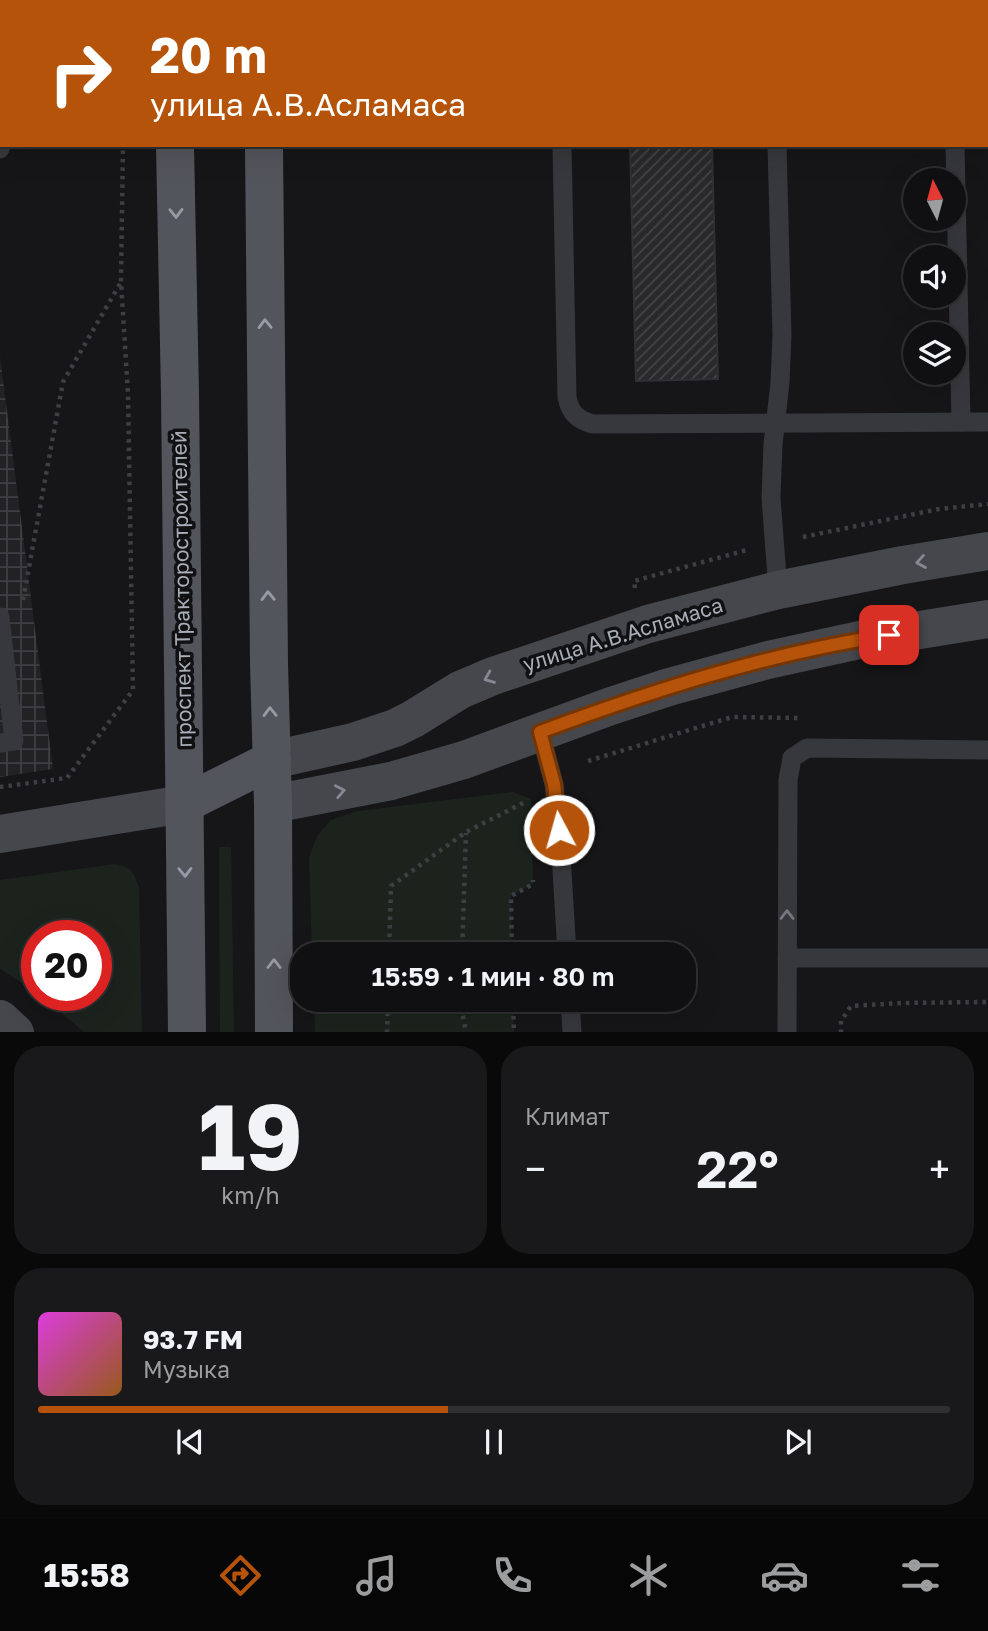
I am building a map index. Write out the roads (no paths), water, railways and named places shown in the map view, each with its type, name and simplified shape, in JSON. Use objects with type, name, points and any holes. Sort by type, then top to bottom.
[{"type":"main road","name":"проспект Тракторостроителей","points":[[175,147],[187,1032]]},
{"type":"main road","points":[[264,147],[274,1032]]},
{"type":"main road","points":[[184,804],[272,760]]},
{"type":"main road","points":[[184,804],[273,804]]},
{"type":"street","name":"улица А.В.Асламаса","points":[[272,760],[353,742],[395,729],[460,690],[506,671],[648,624],[778,590],[988,551]]},
{"type":"street","points":[[273,804],[391,781],[464,760],[611,706],[768,660],[864,639],[988,619]]},
{"type":"street","points":[[0,834],[184,804]]},
{"type":"street","points":[[0,1019],[15,1032]]},
{"type":"lane","points":[[562,147],[567,397],[573,414],[580,420],[592,424],[988,422]]},
{"type":"lane","points":[[777,147],[782,335],[771,498],[778,590]]},
{"type":"lane","points":[[955,147],[961,422]]},
{"type":"lane","points":[[0,617],[14,741],[0,743]]},
{"type":"lane","points":[[540,732],[554,784],[566,942]]},
{"type":"lane","points":[[787,1032],[788,780],[792,758],[807,748],[988,750]]},
{"type":"lane","points":[[787,958],[988,958]]},
{"type":"lane","points":[[571,1012],[572,1032]]}]
